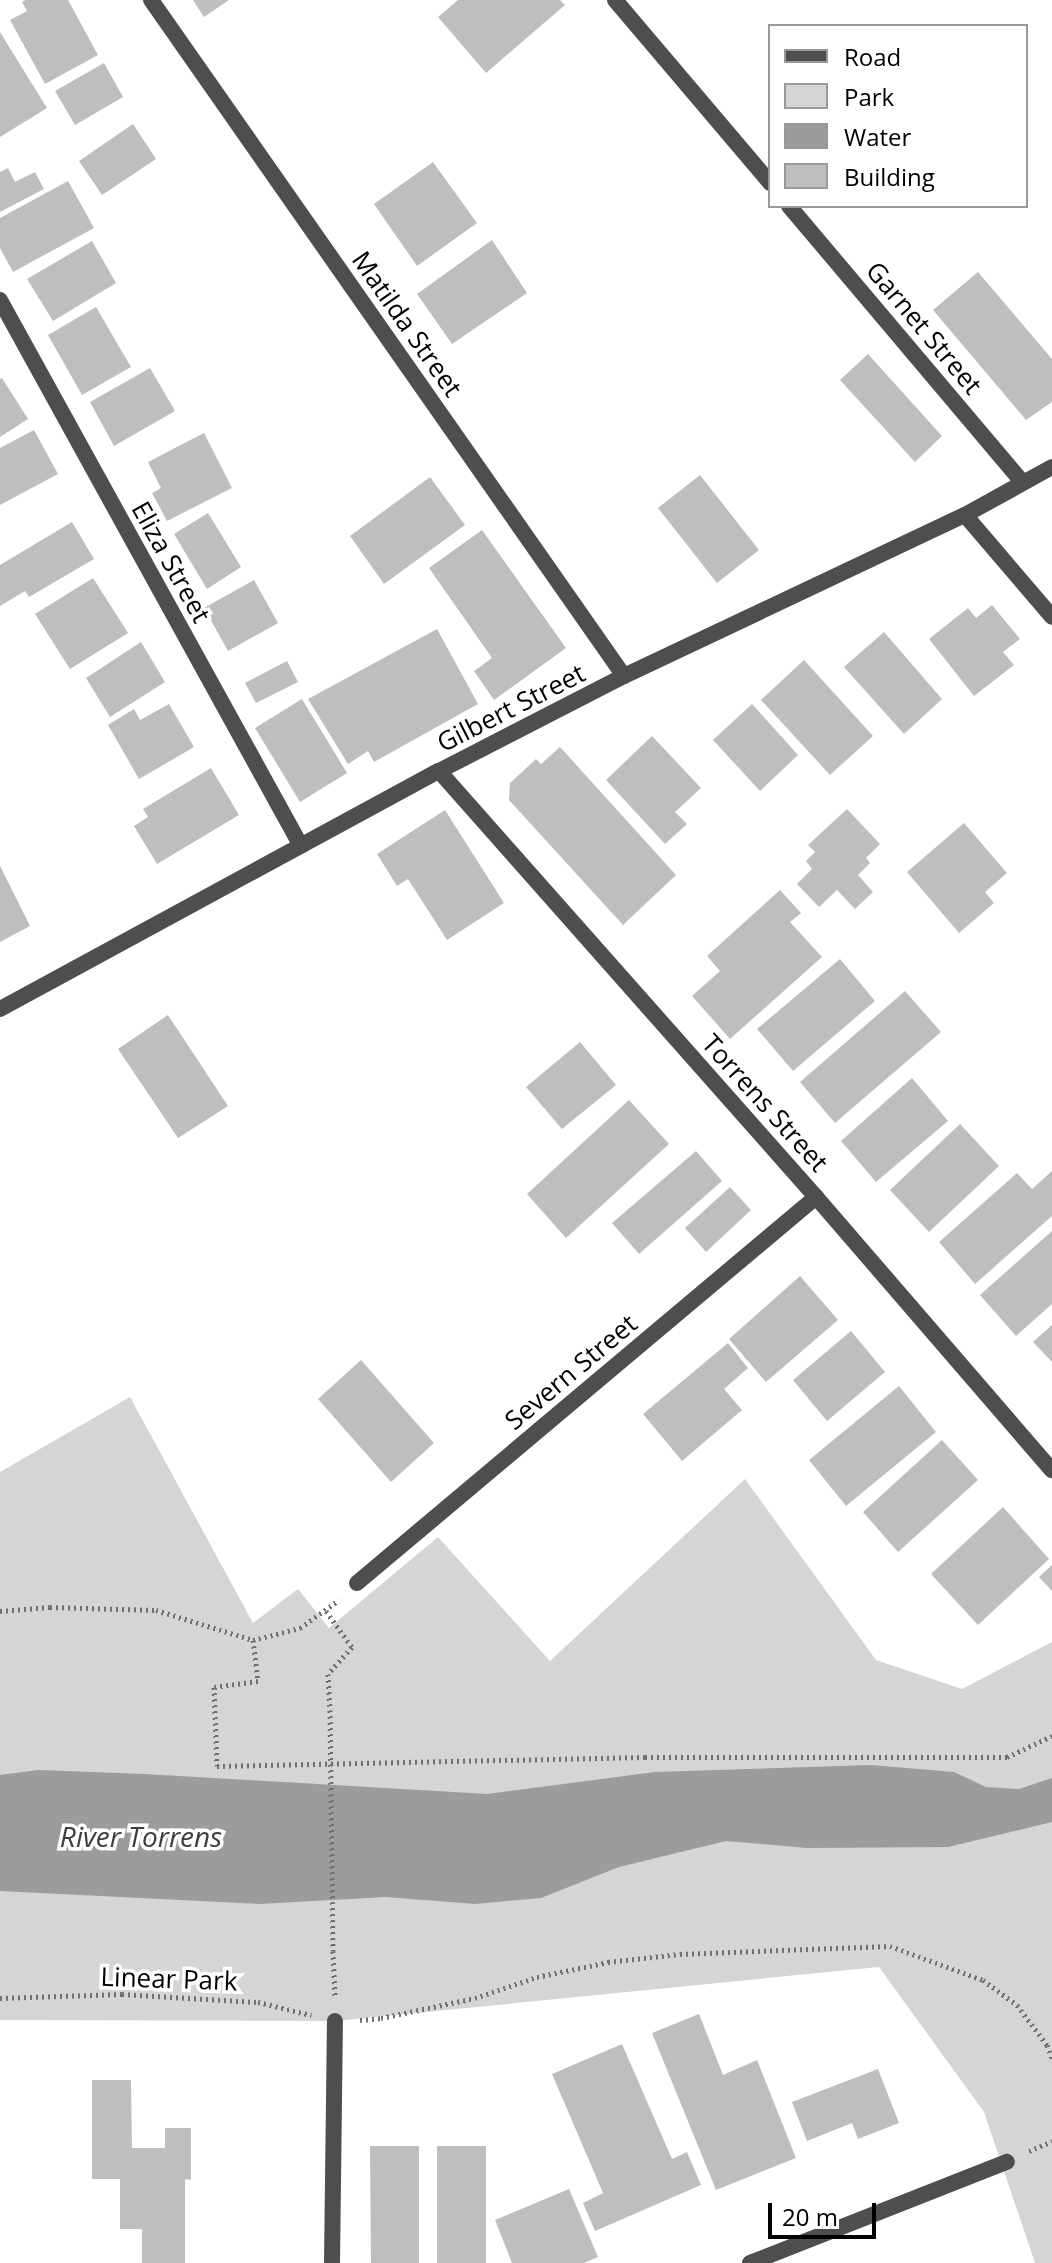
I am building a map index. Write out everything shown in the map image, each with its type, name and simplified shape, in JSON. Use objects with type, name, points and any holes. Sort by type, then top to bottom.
[{"type":"street","name":"Matilda Street","points":[[151,0],[624,676]]},
{"type":"street","points":[[615,0],[768,181]]},
{"type":"street","name":"Garnet Street","points":[[791,208],[1022,482]]},
{"type":"street","name":"Eliza Street","points":[[0,300],[301,846]]},
{"type":"street","name":"Gilbert Street","points":[[0,1009],[439,771],[624,676],[965,515],[1052,467]]},
{"type":"street","points":[[965,515],[1052,617]]},
{"type":"street","name":"Torrens Street","points":[[439,771],[1052,1469]]},
{"type":"street","name":"Severn Street","points":[[357,1583],[816,1197]]},
{"type":"street","points":[[332,2263],[335,2021]]},
{"type":"street","points":[[750,2263],[1007,2162]]},
{"type":"path","points":[[0,1611],[50,1607],[156,1610],[253,1640],[300,1628],[326,1611],[357,1583]]},
{"type":"path","points":[[326,1611],[352,1647],[328,1674],[335,2021]]},
{"type":"path","points":[[253,1640],[258,1681],[214,1687],[217,1766],[645,1757],[1007,1757],[1052,1736]]},
{"type":"path","name":"Linear Park","points":[[0,1998],[122,1994],[258,2002],[335,2021],[381,2018],[608,1962],[712,1952],[890,1946],[983,1980],[1017,2005],[1047,2045],[1052,2058]]},
{"type":"green space","points":[[130,1397],[253,1623],[298,1589],[329,1628],[438,1537],[550,1661],[745,1479],[876,1660],[962,1689],[1052,1642],[1052,2263],[1035,2263],[984,2112],[879,1967],[335,2021],[0,2020],[0,1472]]},
{"type":"water","name":"River Torrens","points":[[871,1765],[954,1772],[986,1787],[1019,1789],[1052,1778],[1052,1822],[948,1847],[807,1848],[726,1841],[619,1867],[541,1898],[475,1904],[386,1897],[259,1904],[0,1891],[0,1775],[38,1770],[145,1774],[487,1794],[655,1772]]},
{"type":"building","points":[[68,0],[98,55],[45,84],[10,20],[27,11],[22,2]]},
{"type":"building","points":[[193,0],[229,0],[204,17]]},
{"type":"building","points":[[458,0],[560,0],[565,5],[486,73],[438,17]]},
{"type":"building","points":[[0,32],[47,108],[0,137]]},
{"type":"building","points":[[104,63],[123,97],[75,125],[55,91]]},
{"type":"building","points":[[133,124],[156,159],[102,195],[79,161]]},
{"type":"building","points":[[433,162],[477,223],[417,266],[374,204]]},
{"type":"building","points":[[8,168],[15,182],[35,172],[44,189],[0,212],[0,172]]},
{"type":"building","points":[[68,181],[94,228],[13,272],[0,248],[0,218]]},
{"type":"building","points":[[492,240],[527,293],[452,344],[417,294]]},
{"type":"building","points":[[92,241],[116,283],[53,321],[27,279]]},
{"type":"building","points":[[978,272],[1052,359],[1052,402],[1026,420],[933,310]]},
{"type":"building","points":[[96,307],[131,367],[82,395],[48,335]]},
{"type":"building","points":[[868,354],[942,436],[915,462],[840,380]]},
{"type":"building","points":[[150,368],[175,411],[114,446],[90,402]]},
{"type":"building","points":[[0,379],[28,419],[0,437]]},
{"type":"building","points":[[34,430],[58,474],[0,505],[0,448]]},
{"type":"building","points":[[204,433],[232,488],[167,521],[152,493],[161,488],[148,462]]},
{"type":"building","points":[[700,475],[759,550],[717,583],[658,508]]},
{"type":"building","points":[[430,477],[465,525],[384,584],[350,536]]},
{"type":"building","points":[[208,513],[241,567],[207,589],[174,534]]},
{"type":"building","points":[[72,522],[94,559],[29,597],[25,591],[0,606],[0,565]]},
{"type":"building","points":[[482,530],[566,648],[494,700],[474,671],[492,658],[429,568]]},
{"type":"building","points":[[93,578],[128,633],[70,669],[35,614]]},
{"type":"building","points":[[254,580],[278,623],[228,651],[204,608]]},
{"type":"building","points":[[992,605],[1020,639],[1003,652],[1014,665],[974,696],[929,639],[968,608],[976,618]]},
{"type":"building","points":[[437,629],[478,704],[374,762],[368,751],[348,764],[308,699]]},
{"type":"building","points":[[884,632],[942,699],[904,734],[844,667]]},
{"type":"building","points":[[141,642],[165,682],[110,717],[86,678]]},
{"type":"building","points":[[804,660],[873,736],[830,775],[761,700]]},
{"type":"building","points":[[287,661],[298,682],[256,703],[245,683]]},
{"type":"building","points":[[302,699],[347,773],[300,802],[255,728]]},
{"type":"building","points":[[169,704],[194,747],[139,779],[108,725],[134,709],[140,720]]},
{"type":"building","points":[[752,704],[798,755],[760,791],[713,740]]},
{"type":"building","points":[[652,736],[701,788],[675,812],[687,824],[665,844],[606,780]]},
{"type":"building","points":[[560,747],[676,875],[623,925],[509,800],[510,783],[536,759],[541,764]]},
{"type":"building","points":[[211,768],[239,815],[157,864],[134,826],[148,817],[143,809]]},
{"type":"building","points":[[847,809],[880,844],[866,858],[870,863],[858,875],[873,892],[855,909],[837,890],[819,907],[797,884],[812,869],[806,861],[815,852],[808,845]]},
{"type":"building","points":[[445,810],[504,903],[447,940],[408,879],[397,886],[377,854]]},
{"type":"building","points":[[964,823],[1007,873],[985,892],[994,903],[959,933],[907,872]]},
{"type":"building","points":[[0,866],[30,926],[0,942]]},
{"type":"building","points":[[780,890],[801,913],[790,922],[822,957],[730,1039],[692,996],[720,971],[707,956]]},
{"type":"building","points":[[840,959],[875,1001],[793,1071],[757,1029]]},
{"type":"building","points":[[905,991],[941,1032],[835,1123],[800,1082]]},
{"type":"building","points":[[168,1015],[228,1106],[178,1138],[118,1049]]},
{"type":"building","points":[[580,1042],[616,1085],[562,1129],[526,1087]]},
{"type":"building","points":[[912,1078],[948,1121],[876,1182],[841,1141]]},
{"type":"building","points":[[629,1100],[669,1144],[566,1238],[527,1194]]},
{"type":"building","points":[[960,1124],[999,1166],[929,1232],[890,1190]]},
{"type":"building","points":[[696,1151],[722,1181],[639,1254],[612,1223]]},
{"type":"building","points":[[1052,1171],[1052,1216],[975,1284],[939,1242],[1017,1173],[1032,1189]]},
{"type":"building","points":[[730,1187],[751,1210],[706,1252],[685,1228]]},
{"type":"building","points":[[1052,1231],[1052,1304],[1016,1336],[980,1295]]},
{"type":"building","points":[[800,1276],[838,1320],[766,1382],[729,1339]]},
{"type":"building","points":[[1052,1325],[1052,1362],[1033,1342]]},
{"type":"building","points":[[851,1331],[885,1372],[827,1421],[793,1380]]},
{"type":"building","points":[[728,1343],[748,1368],[724,1389],[742,1410],[682,1461],[643,1414]]},
{"type":"building","points":[[361,1360],[434,1443],[391,1482],[318,1399]]},
{"type":"building","points":[[899,1386],[936,1432],[846,1506],[809,1460]]},
{"type":"building","points":[[942,1440],[978,1480],[898,1552],[863,1512]]},
{"type":"building","points":[[1003,1507],[1049,1559],[978,1625],[931,1574]]},
{"type":"building","points":[[1052,1565],[1052,1591],[1039,1577]]},
{"type":"building","points":[[699,2014],[723,2075],[757,2060],[796,2158],[716,2190],[652,2033]]},
{"type":"building","points":[[622,2044],[672,2159],[687,2152],[701,2185],[595,2231],[583,2203],[603,2193],[552,2074]]},
{"type":"building","points":[[878,2069],[899,2123],[858,2139],[852,2123],[807,2141],[792,2102]]},
{"type":"building","points":[[92,2080],[131,2080],[132,2148],[165,2148],[165,2128],[191,2128],[191,2180],[185,2179],[185,2263],[142,2263],[142,2229],[120,2229],[120,2179],[92,2179]]},
{"type":"building","points":[[370,2146],[419,2146],[419,2263],[371,2263]]},
{"type":"building","points":[[437,2146],[486,2146],[486,2263],[437,2263]]},
{"type":"building","points":[[569,2189],[598,2257],[584,2263],[512,2263],[495,2220]]}]
